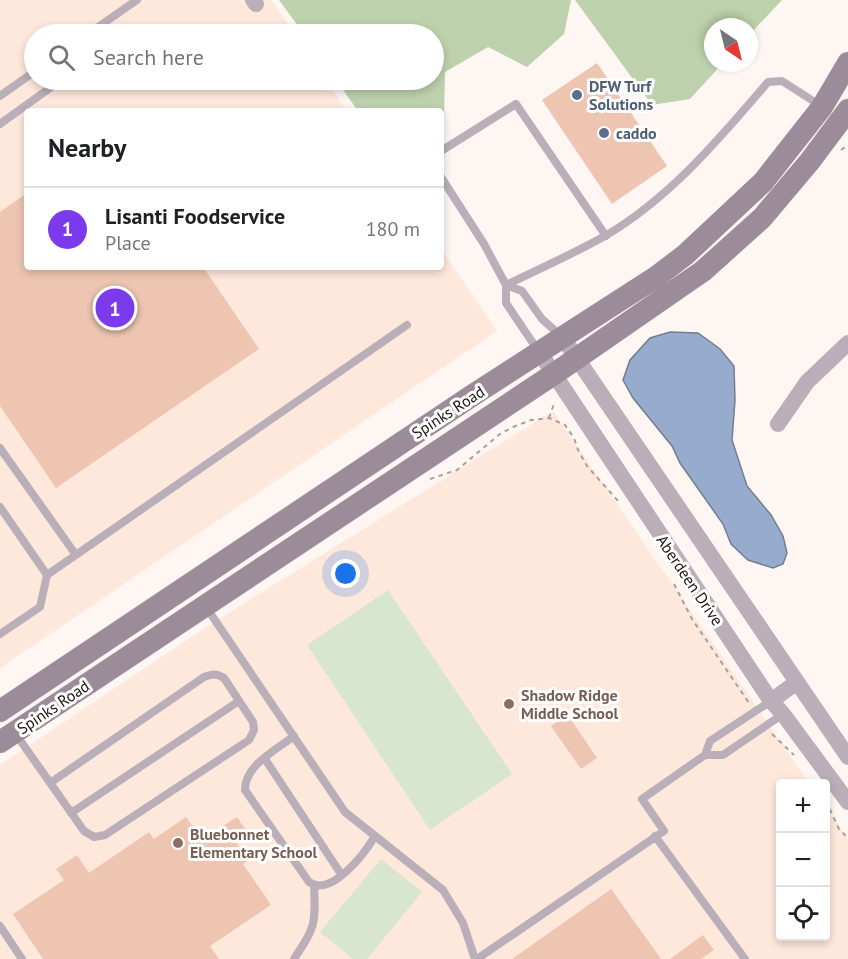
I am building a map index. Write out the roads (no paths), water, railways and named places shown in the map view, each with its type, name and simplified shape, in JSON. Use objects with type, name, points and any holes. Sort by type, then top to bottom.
[{"type":"main road","name":"Spinks Road","points":[[0,711],[685,255],[764,182],[822,107],[848,63]]},
{"type":"main road","points":[[822,107],[846,117]]},
{"type":"main road","name":"Spinks Road","points":[[7,738],[554,374],[703,271],[762,218],[846,117]]},
{"type":"main road","points":[[191,583],[205,606]]},
{"type":"main road","points":[[0,711],[7,738]]},
{"type":"street","name":"Aberdeen Drive","points":[[562,338],[848,757]]},
{"type":"street","points":[[778,424],[807,382],[848,343]]},
{"type":"street","name":"Aberdeen Drive","points":[[540,352],[777,707],[848,802]]},
{"type":"street","points":[[777,707],[801,689]]},
{"type":"lane","points":[[102,24],[137,0]]},
{"type":"lane","points":[[0,96],[24,79]]},
{"type":"lane","points":[[506,285],[606,236],[646,208],[726,132],[768,82],[782,81],[822,107]]},
{"type":"lane","points":[[0,124],[47,90]]},
{"type":"lane","points":[[444,149],[516,104],[606,236]]},
{"type":"lane","points":[[444,182],[484,244],[506,285],[506,303],[540,352]]},
{"type":"lane","points":[[506,285],[522,291],[542,319],[562,338]]},
{"type":"lane","points":[[0,634],[40,607],[48,575],[408,325]]},
{"type":"lane","points":[[0,448],[76,555]]},
{"type":"lane","points":[[0,507],[48,575]]},
{"type":"lane","points":[[205,606],[345,812],[443,890],[463,923],[476,959],[664,831],[642,799],[705,755],[723,755],[765,726],[777,707]]},
{"type":"lane","points":[[7,738],[50,783],[84,831],[94,837],[105,835],[249,740],[254,730],[253,722],[224,678],[218,674],[212,674],[204,677],[50,783]]},
{"type":"lane","points":[[71,813],[239,701]]},
{"type":"lane","points":[[705,755],[710,741],[756,713],[777,707]]},
{"type":"lane","points":[[294,736],[251,769],[245,783],[245,790],[309,882],[314,886],[323,886],[333,882],[364,854],[375,836]]},
{"type":"lane","points":[[265,759],[342,874]]},
{"type":"lane","points":[[655,836],[745,959]]},
{"type":"lane","points":[[294,959],[311,933],[315,921],[314,886]]},
{"type":"lane","points":[[0,926],[22,959]]},
{"type":"water","points":[[670,332],[698,333],[720,349],[734,366],[735,400],[732,440],[747,486],[771,515],[783,536],[787,553],[783,564],[773,568],[748,560],[731,544],[723,524],[680,463],[672,446],[633,398],[623,380],[630,360],[650,338]]},
{"type":"place","name":"DFW Turf Solutions","points":[[577,95]]},
{"type":"place","name":"caddo","points":[[604,133]]},
{"type":"place","name":"Lisanti Foodservice","points":[[115,308]]},
{"type":"place","name":"Shadow Ridge Middle School","points":[[509,704]]},
{"type":"place","name":"Bluebonnet Elementary School","points":[[178,843]]}]
